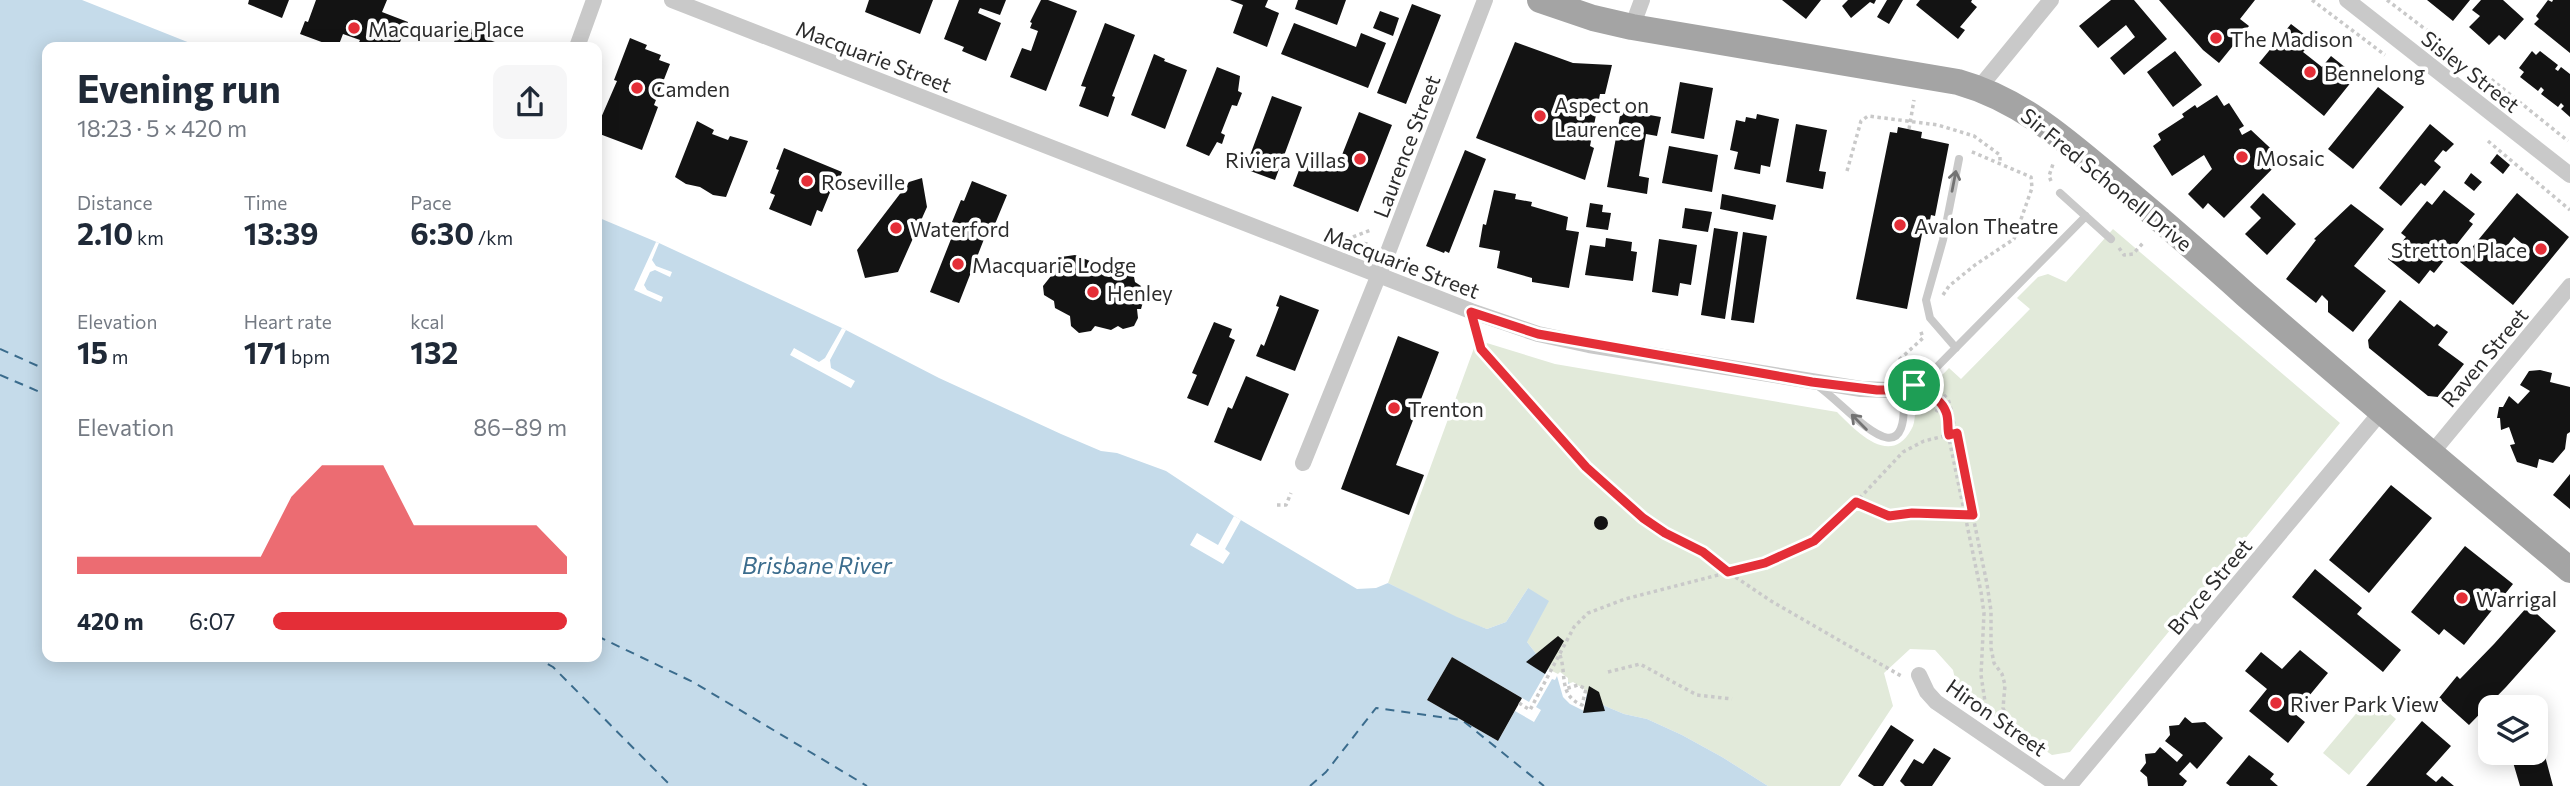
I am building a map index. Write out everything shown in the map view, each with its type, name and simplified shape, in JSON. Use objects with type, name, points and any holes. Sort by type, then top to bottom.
[{"type":"main road","name":"Sir Fred Schonell Drive","points":[[1540,0],[1593,18],[1632,27],[1958,82],[1979,88],[2022,108],[2062,136],[2381,412],[2570,570]]},
{"type":"street","points":[[579,42],[594,0]]},
{"type":"street","name":"Macquarie Street","points":[[672,0],[1471,312],[1538,334],[1812,382],[1877,390],[1908,386]]},
{"type":"street","name":"Laurence Street","points":[[1303,463],[1485,0]]},
{"type":"street","points":[[1632,27],[1642,0]]},
{"type":"street","points":[[1979,88],[2051,0]]},
{"type":"street","name":"Sisley Street","points":[[2347,0],[2570,175]]},
{"type":"street","name":"Raven Street","points":[[2431,454],[2570,286]]},
{"type":"street","name":"Bryce Street","points":[[2069,786],[2381,412]]},
{"type":"street","name":"Hiron Street","points":[[1919,675],[1936,702],[2059,786]]},
{"type":"lane","points":[[1956,348],[1932,321],[1926,306],[1926,295],[1946,222],[1959,159]]},
{"type":"lane","points":[[2060,192],[2111,239]]},
{"type":"lane","points":[[1812,382],[1834,398],[1868,431],[1883,438],[1896,434],[1903,426],[1908,386],[1927,377],[2086,216]]},
{"type":"path","points":[[2312,0],[2385,55]]},
{"type":"path","points":[[2388,0],[2437,38]]},
{"type":"path","points":[[2486,75],[2568,141]]},
{"type":"path","points":[[1909,129],[1914,100]]},
{"type":"path","points":[[1847,171],[1861,121],[1868,116],[1938,125],[1974,136],[2000,155],[2000,162]]},
{"type":"path","points":[[2488,141],[2570,210]]},
{"type":"path","points":[[1937,305],[1949,286],[2014,239],[2032,188],[2031,177],[2000,162],[1965,150]]},
{"type":"path","points":[[1353,237],[1371,230]]},
{"type":"path","points":[[2111,239],[2124,255],[2133,254],[2143,243]]},
{"type":"path","points":[[1471,312],[1481,349],[1586,467],[1643,518],[1665,533],[1703,552],[1771,601],[1896,673]]},
{"type":"path","points":[[1916,374],[1900,359],[1923,338],[1922,333]]},
{"type":"path","points":[[1940,382],[1936,387],[1948,399],[1957,433],[1992,611],[1992,655],[2005,685],[2003,708],[2009,721],[2006,728]]},
{"type":"path","points":[[1908,386],[1933,396],[1947,414],[1982,592],[1984,613],[1981,675],[1987,715]]},
{"type":"path","points":[[1519,704],[1530,710],[1574,626],[1588,613],[1625,599],[1765,563],[1814,541],[1909,448],[1957,433]]},
{"type":"path","points":[[1277,505],[1286,505],[1291,493]]},
{"type":"path","points":[[1856,502],[1889,516],[1912,513],[1973,515]]},
{"type":"path","points":[[1560,654],[1564,664],[1565,689],[1573,702],[1582,705],[1586,690],[1578,685],[1565,689]]},
{"type":"path","points":[[1608,672],[1640,664],[1697,695],[1732,699]]},
{"type":"green space","points":[[2113,229],[2340,423],[2070,752],[2052,755],[1958,692],[1953,670],[1935,650],[1910,649],[1884,673],[1893,706],[1840,786],[1768,786],[1682,735],[1647,719],[1605,706],[1548,669],[1527,642],[1528,588],[1506,622],[1487,629],[1457,618],[1388,583],[1477,340],[1555,364],[1837,412],[1863,436],[1883,446],[1893,446],[1903,441],[1911,430],[1917,403],[1929,387],[1949,368],[1961,379],[2030,309],[2017,298],[2038,277],[2048,274],[2066,282]]},
{"type":"green space","points":[[2370,697],[2396,719],[2349,775],[2323,753]]},
{"type":"water","name":"Brisbane River","points":[[0,0],[82,0],[187,42],[42,42],[42,662],[602,662],[602,219],[842,328],[939,378],[1061,434],[1101,451],[1117,453],[1166,471],[1234,516],[1357,589],[1376,588],[1388,583],[1487,629],[1506,622],[1528,588],[1549,601],[1527,642],[1548,669],[1605,706],[1647,719],[1682,735],[1768,786],[0,786]]},
{"type":"pier","points":[[656,242],[659,243],[652,260],[656,266],[672,272],[670,277],[655,270],[650,272],[644,285],[647,290],[663,297],[661,302],[634,290]]},
{"type":"pier","points":[[842,328],[846,330],[830,360],[831,368],[855,381],[851,388],[790,355],[794,348],[819,362],[825,358]]},
{"type":"pier","points":[[1234,516],[1241,520],[1225,549],[1230,553],[1223,564],[1190,545],[1197,533],[1218,545]]},
{"type":"pier","points":[[1452,657],[1529,702],[1548,669],[1558,674],[1560,672],[1568,678],[1568,684],[1573,682],[1587,691],[1584,711],[1563,697],[1557,676],[1555,680],[1552,679],[1536,707],[1541,710],[1534,722],[1515,711],[1498,741],[1427,700]]},
{"type":"building","points":[[249,0],[289,0],[282,18],[248,4]]},
{"type":"building","name":"Macquarie Place","points":[[316,0],[387,0],[382,12],[408,22],[400,42],[359,42],[360,40],[343,34],[340,42],[322,42],[300,34],[305,21],[308,22]]},
{"type":"building","points":[[869,0],[933,0],[920,34],[865,12]]},
{"type":"building","points":[[959,0],[1006,0],[1000,15],[980,8],[978,13],[1001,23],[986,61],[962,51],[964,47],[944,39]]},
{"type":"building","points":[[1041,0],[1077,11],[1046,91],[1010,77],[1022,48],[1031,51],[1038,31],[1030,28],[1030,22]]},
{"type":"building","points":[[1230,0],[1268,0],[1265,7],[1279,13],[1267,47],[1233,33],[1243,5]]},
{"type":"building","points":[[1298,0],[1346,0],[1337,25],[1295,9]]},
{"type":"building","points":[[1782,0],[1821,0],[1806,19]]},
{"type":"building","points":[[1848,0],[1876,0],[1851,18],[1842,6]]},
{"type":"building","points":[[1887,0],[1903,0],[1889,24],[1877,17]]},
{"type":"building","points":[[1920,0],[1972,0],[1977,7],[1960,27],[1965,30],[1958,39],[1916,5]]},
{"type":"building","points":[[2111,0],[2134,0],[2167,39],[2124,75],[2110,58],[2135,37],[2126,25],[2098,48],[2079,26]]},
{"type":"building","name":"The Madison","points":[[2159,0],[2255,0],[2240,19],[2249,26],[2219,63],[2203,50]]},
{"type":"building","points":[[2427,0],[2470,0],[2453,21]]},
{"type":"building","points":[[2481,0],[2503,0],[2524,19],[2505,40],[2499,35],[2489,45],[2469,27],[2480,16],[2472,10]]},
{"type":"building","points":[[2548,0],[2570,0],[2570,53],[2534,24],[2539,19],[2536,16]]},
{"type":"building","points":[[1412,4],[1441,15],[1406,104],[1377,93]]},
{"type":"building","points":[[1380,11],[1399,18],[1393,36],[1373,28]]},
{"type":"building","points":[[1105,23],[1135,35],[1112,96],[1115,97],[1108,117],[1079,106],[1086,87],[1081,86]]},
{"type":"building","points":[[1294,23],[1356,47],[1361,33],[1386,43],[1368,88],[1281,54]]},
{"type":"building","name":"Bennelong","points":[[2291,24],[2313,41],[2303,52],[2322,67],[2331,56],[2356,76],[2324,116],[2259,63]]},
{"type":"building","points":[[461,25],[488,36],[487,39],[495,42],[454,42]]},
{"type":"building","name":"Camden","points":[[630,38],[647,45],[645,49],[661,55],[659,60],[670,64],[654,105],[658,107],[642,150],[602,135],[602,116],[617,81],[614,80]]},
{"type":"building","name":"Aspect on Laurence","points":[[1515,42],[1573,63],[1612,65],[1605,94],[1600,94],[1590,146],[1594,148],[1585,180],[1476,138]]},
{"type":"building","points":[[2175,51],[2202,85],[2173,107],[2147,72]]},
{"type":"building","points":[[2532,51],[2536,55],[2540,51],[2558,65],[2555,69],[2558,71],[2561,67],[2570,74],[2570,117],[2561,109],[2564,106],[2561,103],[2558,107],[2541,94],[2544,90],[2541,87],[2538,91],[2520,77],[2524,72],[2519,68]]},
{"type":"building","points":[[1154,54],[1187,70],[1165,129],[1131,115]]},
{"type":"building","points":[[1217,67],[1240,76],[1238,91],[1242,93],[1237,106],[1232,105],[1221,133],[1225,135],[1222,144],[1217,142],[1209,156],[1186,146]]},
{"type":"building","points":[[1680,82],[1713,88],[1704,139],[1671,133]]},
{"type":"building","points":[[2378,87],[2404,107],[2353,169],[2328,149]]},
{"type":"building","name":"Mosaic","points":[[2217,95],[2224,106],[2229,103],[2244,126],[2239,129],[2242,135],[2251,130],[2282,159],[2224,218],[2208,203],[2203,209],[2188,194],[2212,169],[2204,155],[2172,176],[2153,146],[2161,140],[2158,134],[2184,117],[2182,114]]},
{"type":"building","points":[[1272,96],[1302,107],[1275,180],[1245,169]]},
{"type":"building","points":[[1621,110],[1661,117],[1657,136],[1646,134],[1639,176],[1649,178],[1647,194],[1607,187]]},
{"type":"building","name":"Riviera Villas","points":[[1359,112],[1392,125],[1358,212],[1293,186],[1306,152],[1338,165]]},
{"type":"building","points":[[1757,114],[1779,119],[1770,167],[1761,165],[1760,174],[1734,169],[1738,152],[1730,150],[1736,120],[1745,122],[1746,117],[1756,119]]},
{"type":"building","points":[[697,121],[714,130],[712,134],[728,140],[730,136],[748,141],[726,197],[713,195],[675,177]]},
{"type":"building","points":[[1796,124],[1827,130],[1819,171],[1826,172],[1823,189],[1786,182]]},
{"type":"building","points":[[2430,124],[2454,144],[2446,152],[2443,150],[2434,161],[2441,167],[2425,186],[2421,183],[2401,206],[2379,188]]},
{"type":"building","name":"Avalon Theatre","points":[[1898,127],[1922,132],[1921,138],[1949,144],[1935,216],[1931,215],[1927,235],[1922,234],[1907,309],[1856,299],[1890,132],[1897,133]]},
{"type":"building","points":[[1669,146],[1718,155],[1712,192],[1662,183]]},
{"type":"building","name":"Roseville","points":[[784,148],[842,172],[835,192],[831,190],[822,212],[817,210],[811,226],[769,209],[775,195],[770,193]]},
{"type":"building","points":[[1465,150],[1486,159],[1449,253],[1444,253],[1426,246]]},
{"type":"building","points":[[2497,154],[2510,165],[2503,174],[2490,163]]},
{"type":"building","points":[[2471,173],[2482,182],[2474,191],[2464,183]]},
{"type":"building","name":"Waterford","points":[[922,178],[927,207],[898,272],[865,278],[857,250],[909,182]]},
{"type":"building","name":"Macquarie Lodge","points":[[972,181],[1007,195],[990,236],[986,234],[959,303],[930,292],[957,224],[952,222]]},
{"type":"building","points":[[1494,190],[1516,194],[1515,199],[1532,202],[1531,206],[1568,217],[1566,230],[1579,232],[1569,288],[1532,282],[1532,278],[1497,268],[1500,251],[1479,247]]},
{"type":"building","points":[[2444,190],[2475,214],[2469,221],[2473,224],[2434,273],[2430,270],[2419,284],[2388,259],[2406,237],[2401,233],[2427,201],[2432,205]]},
{"type":"building","points":[[2263,193],[2296,224],[2267,255],[2245,234],[2261,218],[2250,207]]},
{"type":"building","name":"Stretton Place","points":[[2517,193],[2569,237],[2513,305],[2460,262]],"holes":[[[2514,237],[2526,247],[2514,261],[2502,252]]]},
{"type":"building","points":[[1722,194],[1776,205],[1773,220],[1720,209]]},
{"type":"building","points":[[1590,203],[1603,205],[1602,212],[1611,213],[1608,230],[1586,227]]},
{"type":"building","points":[[2351,204],[2384,229],[2354,266],[2386,291],[2353,332],[2328,312],[2328,301],[2322,295],[2316,303],[2286,279],[2316,240],[2314,239]]},
{"type":"building","points":[[1685,208],[1712,212],[1708,232],[1682,228]]},
{"type":"building","points":[[1714,228],[1738,232],[1725,319],[1701,315]]},
{"type":"building","points":[[1743,232],[1767,236],[1754,323],[1731,320]]},
{"type":"building","points":[[1606,238],[1632,242],[1631,251],[1637,252],[1633,281],[1585,275],[1590,245],[1605,247]]},
{"type":"building","points":[[1659,239],[1697,245],[1691,285],[1680,283],[1678,296],[1652,292]]},
{"type":"building","name":"Henley","points":[[1075,255],[1090,261],[1093,271],[1109,277],[1119,272],[1134,277],[1135,282],[1141,286],[1143,302],[1141,309],[1137,309],[1138,318],[1134,326],[1123,329],[1118,326],[1111,330],[1095,326],[1091,331],[1079,333],[1071,326],[1070,316],[1055,308],[1054,301],[1044,295],[1043,286],[1051,276],[1048,273],[1050,267],[1061,257]]},
{"type":"building","points":[[1280,295],[1319,310],[1295,371],[1256,356],[1261,344],[1264,346],[1279,307],[1276,306]]},
{"type":"building","points":[[2400,300],[2434,327],[2437,324],[2448,332],[2438,345],[2464,364],[2438,397],[2428,396],[2369,348],[2368,340]]},
{"type":"building","points":[[1214,322],[1232,329],[1229,337],[1235,340],[1208,406],[1187,398],[1197,375],[1192,373]]},
{"type":"building","name":"Trenton","points":[[1398,336],[1439,352],[1396,465],[1424,475],[1409,515],[1341,489]]},
{"type":"building","points":[[2529,371],[2552,373],[2550,382],[2570,387],[2570,432],[2567,434],[2565,449],[2553,463],[2539,459],[2537,468],[2517,462],[2510,445],[2515,444],[2509,427],[2501,430],[2500,418],[2497,418],[2499,407],[2503,407],[2509,396],[2518,404],[2530,391],[2520,385]]},
{"type":"building","points":[[1246,376],[1289,394],[1261,461],[1214,442],[1228,407],[1232,409]]},
{"type":"building","points":[[2570,474],[2570,509],[2553,495]]},
{"type":"building","points":[[2391,485],[2432,518],[2369,593],[2329,560]]},
{"type":"building","points":[[1598,516],[1604,516],[1608,523],[1604,530],[1598,530],[1594,526],[1594,520]]},
{"type":"building","name":"Warrigal","points":[[2465,546],[2513,584],[2464,645],[2444,629],[2439,635],[2411,612]]},
{"type":"building","points":[[2315,569],[2362,608],[2357,614],[2401,650],[2383,672],[2292,597]]},
{"type":"building","points":[[2528,606],[2556,631],[2498,695],[2478,695],[2478,716],[2469,725],[2439,698],[2457,676],[2460,679]]},
{"type":"building","points":[[1558,636],[1564,641],[1545,674],[1526,662]]},
{"type":"building","name":"River Park View","points":[[2300,650],[2328,673],[2309,696],[2305,693],[2290,710],[2305,722],[2288,743],[2249,711],[2267,689],[2245,671],[2261,652],[2282,669]]},
{"type":"building","points":[[1452,657],[1522,698],[1498,741],[1427,700]]},
{"type":"building","points":[[1589,686],[1599,692],[1605,711],[1583,713]]},
{"type":"building","points":[[2185,717],[2192,723],[2205,722],[2223,738],[2197,769],[2190,762],[2179,774],[2187,781],[2183,786],[2148,786],[2147,777],[2140,771],[2146,763],[2145,754],[2155,753],[2160,747],[2177,762],[2183,755],[2165,741],[2170,735],[2169,726],[2179,725]]},
{"type":"building","points":[[2422,721],[2451,746],[2426,774],[2436,782],[2442,776],[2454,786],[2366,786]]},
{"type":"building","points":[[1891,725],[1914,740],[1883,786],[1874,786],[1858,776]]},
{"type":"building","points":[[1934,748],[1951,758],[1932,786],[1905,786],[1900,781],[1914,759],[1923,764]]},
{"type":"building","name":"River Park View","points":[[2249,755],[2274,774],[2270,779],[2278,786],[2230,786],[2226,783]]},
{"type":"building","points":[[2514,765],[2547,765],[2553,786],[2520,786]]},
{"type":"ferry route","points":[[0,349],[42,368]]},
{"type":"ferry route","points":[[0,375],[42,393]]},
{"type":"ferry route","points":[[602,638],[693,682],[867,786]]},
{"type":"ferry route","points":[[544,662],[553,667],[671,786]]},
{"type":"ferry route","points":[[1310,786],[1326,772],[1376,708],[1462,720],[1544,786]]},
{"type":"place","name":"Macquarie Place","points":[[354,28]]},
{"type":"place","name":"The Madison","points":[[2216,38]]},
{"type":"place","name":"Bennelong","points":[[2310,72]]},
{"type":"place","name":"Camden","points":[[637,88]]},
{"type":"place","name":"Aspect on Laurence","points":[[1540,116]]},
{"type":"place","name":"Mosaic","points":[[2242,157]]},
{"type":"place","name":"Riviera Villas","points":[[1360,159]]},
{"type":"place","name":"Roseville","points":[[807,181]]},
{"type":"place","name":"Avalon Theatre","points":[[1900,225]]},
{"type":"place","name":"Waterford","points":[[896,228]]},
{"type":"place","name":"Stretton Place","points":[[2541,249]]},
{"type":"place","name":"Macquarie Lodge","points":[[958,264]]},
{"type":"place","name":"Henley","points":[[1093,292]]},
{"type":"place","name":"Trenton","points":[[1394,408]]},
{"type":"place","name":"Warrigal","points":[[2462,598]]},
{"type":"place","name":"River Park View","points":[[2276,703]]},
{"type":"route","points":[[1471,312],[1538,334],[1589,345],[1812,382],[1877,390],[1895,390],[1914,385],[1933,396],[1943,407],[1947,414],[1949,435],[1957,433],[1973,515],[1912,513],[1889,516],[1856,502],[1814,541],[1765,563],[1728,572],[1703,552],[1665,533],[1643,518],[1586,467],[1481,349],[1471,312]]}]
